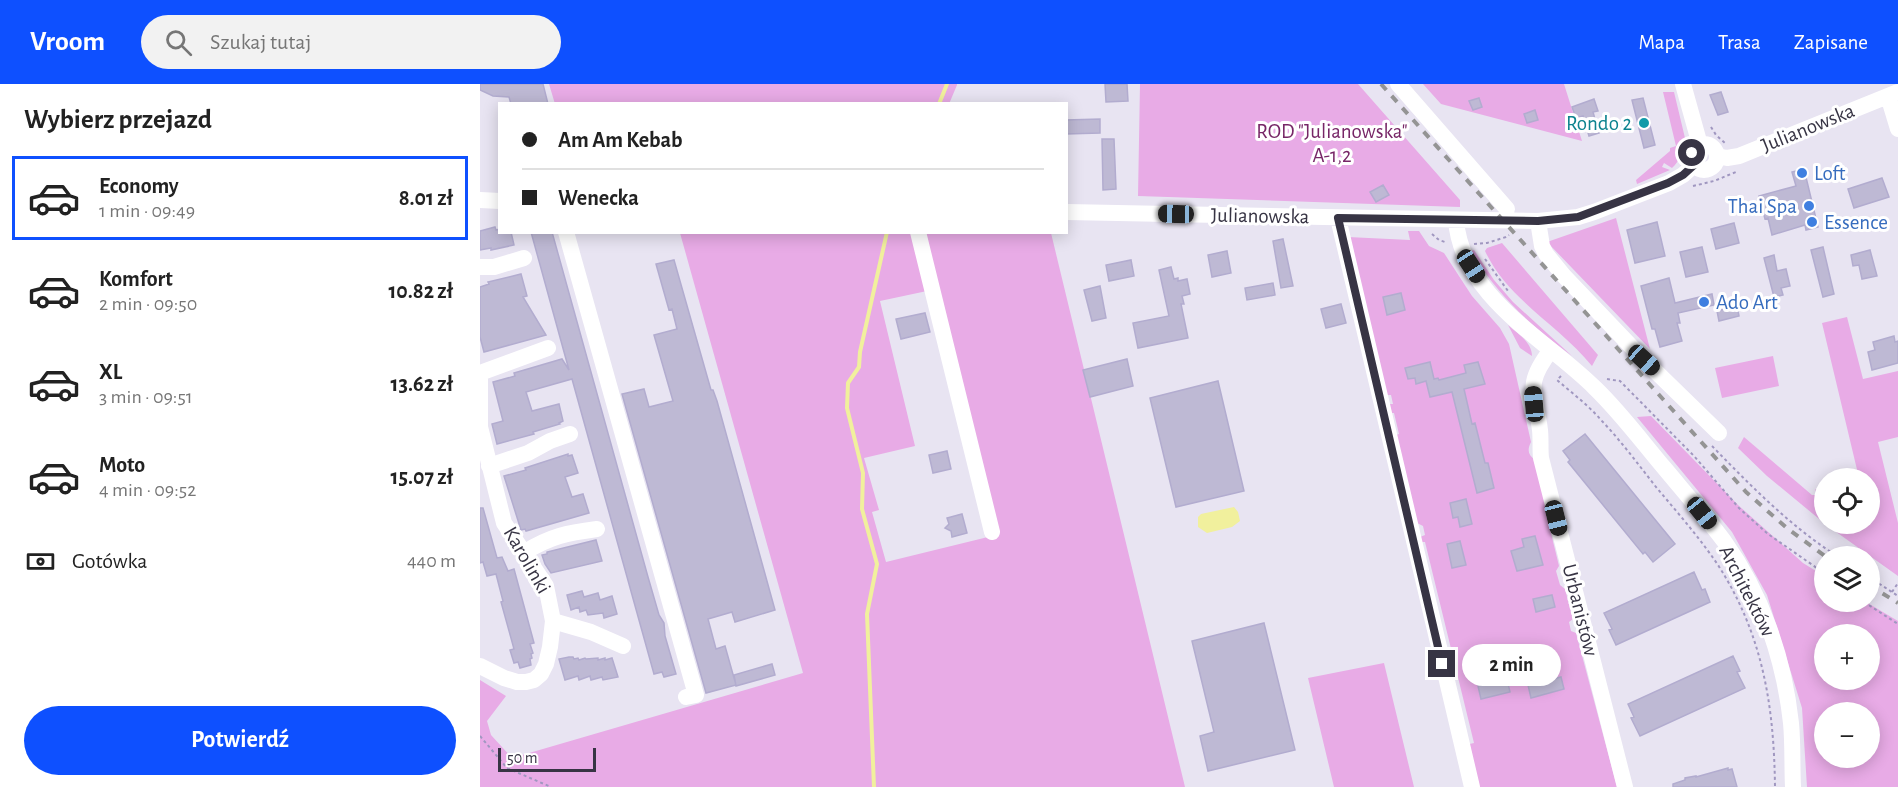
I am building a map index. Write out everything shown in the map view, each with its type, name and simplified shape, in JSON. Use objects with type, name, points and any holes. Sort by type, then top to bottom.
[{"type":"street","points":[[1398,84],[1507,208]]},
{"type":"street","points":[[1683,84],[1700,145]]},
{"type":"street","points":[[1893,94],[1898,129]]},
{"type":"street","name":"Julianowska","points":[[1717,156],[1727,158],[1739,156],[1893,94]]},
{"type":"street","points":[[1700,145],[1712,146],[1717,156],[1715,164],[1709,169],[1701,170],[1692,162],[1692,153],[1700,145]]},
{"type":"street","name":"Julianowska","points":[[1068,212],[1538,221],[1578,217],[1594,212],[1668,183],[1683,175],[1694,165]]},
{"type":"street","points":[[480,200],[498,201]]},
{"type":"street","points":[[1338,218],[1472,787]]},
{"type":"street","points":[[1456,220],[1457,234],[1463,253],[1479,279],[1509,314],[1551,350]]},
{"type":"street","points":[[1538,221],[1542,246],[1564,276],[1644,360],[1719,433]]},
{"type":"street","points":[[567,234],[696,695],[686,697]]},
{"type":"street","points":[[918,234],[992,532]]},
{"type":"street","points":[[480,267],[494,267],[524,258]]},
{"type":"street","points":[[480,373],[548,348]]},
{"type":"street","name":"Urbanistów","points":[[1551,350],[1539,367],[1534,380],[1534,404],[1539,427],[1541,458],[1625,787]]},
{"type":"street","name":"Architektów","points":[[1551,350],[1596,388],[1638,436],[1725,543],[1745,576],[1762,611],[1783,675],[1791,725],[1793,787]]},
{"type":"street","name":"Karolinki","points":[[480,380],[480,428],[504,523],[546,586],[553,621],[546,664],[541,674],[534,680],[517,682],[480,666]]},
{"type":"street","points":[[489,466],[528,453],[550,441],[570,434]]},
{"type":"street","points":[[525,552],[541,542],[562,534],[597,529]]},
{"type":"street","points":[[553,621],[591,632],[623,646]]},
{"type":"path","points":[[1430,228],[1435,238],[1445,243],[1449,242]]},
{"type":"path","points":[[1482,254],[1510,293]]},
{"type":"path","points":[[1566,371],[1557,380],[1602,420],[1699,539],[1719,567],[1737,599],[1750,629],[1766,686],[1774,741],[1775,787]]},
{"type":"path","points":[[1600,378],[1620,381],[1707,470],[1739,508],[1768,534],[1814,566]]},
{"type":"path","points":[[1719,433],[1712,445],[1758,494],[1821,546]]},
{"type":"path","points":[[1892,592],[1898,583]]},
{"type":"path","points":[[1880,584],[1898,596]]},
{"type":"path","points":[[1879,612],[1898,624]]},
{"type":"path","points":[[480,736],[507,768],[551,787]]},
{"type":"green space","points":[[549,84],[957,84],[950,102],[554,102]]},
{"type":"green space","name":"ROD \"Julianowska\" A-1,2","points":[[1140,84],[1358,84],[1460,200],[1460,207],[1138,196]]},
{"type":"green space","points":[[1423,84],[1564,84],[1582,141],[1441,104]]},
{"type":"green space","points":[[1663,92],[1674,92],[1685,138],[1683,150],[1672,168],[1664,163],[1662,167],[1670,170],[1637,184],[1636,180],[1670,151],[1670,148],[1676,146]]},
{"type":"green space","points":[[1616,218],[1650,349],[1547,242]]},
{"type":"green space","points":[[1408,231],[1419,231],[1429,246],[1444,253],[1472,296],[1500,328],[1509,344],[1531,442],[1529,452],[1535,460],[1550,522],[1559,566],[1556,571],[1560,585],[1565,589],[1573,619],[1569,622],[1571,631],[1576,633],[1617,787],[1476,787],[1465,745],[1474,743],[1425,542],[1421,542],[1420,537],[1425,535],[1423,526],[1417,523],[1396,435],[1399,434],[1394,413],[1391,413],[1388,404],[1393,404],[1391,395],[1386,395],[1348,237],[1410,240]]},
{"type":"green space","points":[[680,234],[913,234],[927,291],[880,301],[915,446],[864,458],[879,510],[872,512],[886,562],[988,537],[922,234],[1051,234],[1185,787],[480,787],[480,680],[506,696],[487,721],[491,735],[512,758],[803,673]]},
{"type":"green space","points":[[1502,243],[1598,355],[1592,366],[1579,351],[1520,298],[1495,268],[1485,251],[1487,248]]},
{"type":"green space","points":[[1474,250],[1494,280],[1513,302],[1572,356],[1516,309],[1481,267],[1471,251]]},
{"type":"green space","points":[[1847,317],[1863,379],[1898,371],[1898,437],[1878,442],[1898,523],[1898,576],[1880,563],[1880,546],[1856,546],[1839,534],[1880,534],[1880,468],[1857,468],[1822,323]]},
{"type":"green space","points":[[1508,325],[1527,342],[1532,356],[1520,348]]},
{"type":"green space","points":[[1773,356],[1779,386],[1722,398],[1715,368]]},
{"type":"green space","points":[[1651,416],[1738,505],[1803,563],[1814,570],[1814,612],[1880,610],[1898,621],[1898,787],[1807,787],[1802,708],[1767,595],[1732,532],[1637,417]]},
{"type":"green space","points":[[1744,437],[1814,495],[1814,515],[1767,476],[1738,448]]},
{"type":"green space","points":[[1384,663],[1414,787],[1334,787],[1308,678]]},
{"type":"shaded area","points":[[1234,507],[1240,521],[1232,527],[1207,533],[1198,527],[1198,517],[1201,514]]},
{"type":"building","points":[[480,84],[543,84],[548,102],[510,102],[509,97],[493,96],[480,90]]},
{"type":"building","points":[[1105,84],[1127,84],[1128,101],[1106,102]]},
{"type":"building","points":[[1721,92],[1728,112],[1718,115],[1710,95]]},
{"type":"building","points":[[1479,98],[1482,107],[1473,110],[1469,101]]},
{"type":"building","name":"Rondo 2","points":[[1643,98],[1655,145],[1644,148],[1632,100]]},
{"type":"building","points":[[1594,99],[1598,111],[1593,112],[1599,133],[1589,136],[1583,116],[1576,118],[1572,107]]},
{"type":"building","points":[[1535,110],[1538,120],[1527,123],[1524,114]]},
{"type":"building","points":[[1100,119],[1100,133],[1068,134],[1068,120]]},
{"type":"building","points":[[1102,139],[1114,139],[1116,189],[1103,190]]},
{"type":"building","points":[[1804,169],[1818,227],[1806,230],[1805,225],[1772,235],[1759,196],[1796,186],[1792,172]]},
{"type":"building","points":[[1882,178],[1889,197],[1854,208],[1848,189]]},
{"type":"building","points":[[1383,185],[1389,195],[1376,202],[1370,192]]},
{"type":"building","points":[[1657,222],[1665,256],[1635,263],[1627,230]]},
{"type":"building","points":[[1734,223],[1739,243],[1716,249],[1711,229]]},
{"type":"building","points":[[495,227],[498,234],[511,234],[514,245],[480,250],[480,231]]},
{"type":"building","points":[[532,234],[553,234],[648,577],[659,615],[664,623],[665,636],[676,674],[664,677],[662,672],[654,674],[572,379],[526,392],[532,411],[559,404],[563,421],[560,424],[497,444],[492,424],[503,421],[493,382],[515,376],[514,373],[562,359],[569,370]]},
{"type":"building","points":[[1283,239],[1293,286],[1281,288],[1273,241]]},
{"type":"building","points":[[1702,247],[1708,272],[1686,277],[1680,252]]},
{"type":"building","points":[[1823,247],[1834,294],[1823,297],[1811,250]]},
{"type":"building","points":[[1870,250],[1877,276],[1862,279],[1859,265],[1853,266],[1851,255]]},
{"type":"building","points":[[1227,251],[1231,273],[1212,277],[1208,255]]},
{"type":"building","points":[[1774,255],[1777,271],[1786,269],[1790,286],[1781,288],[1783,295],[1774,297],[1764,258]]},
{"type":"building","points":[[674,260],[711,390],[717,401],[775,610],[735,622],[732,612],[708,619],[716,649],[725,646],[736,685],[706,693],[622,394],[644,389],[649,407],[673,401],[654,335],[677,329],[656,264]]},
{"type":"building","points":[[1131,260],[1134,276],[1109,281],[1106,265]]},
{"type":"building","points":[[1171,267],[1174,279],[1178,278],[1178,281],[1187,279],[1190,294],[1182,296],[1184,304],[1181,304],[1188,338],[1138,348],[1133,323],[1169,316],[1159,270]]},
{"type":"building","points":[[521,274],[527,296],[523,297],[546,335],[484,352],[480,337],[480,287],[489,284],[488,282]]},
{"type":"building","points":[[1669,278],[1675,303],[1712,294],[1714,305],[1678,313],[1680,323],[1677,323],[1682,341],[1660,347],[1655,329],[1652,329],[1641,286]]},
{"type":"building","points":[[1273,283],[1275,295],[1247,300],[1245,288]]},
{"type":"building","points":[[1100,286],[1106,318],[1092,321],[1084,290]]},
{"type":"building","points":[[1401,293],[1405,310],[1387,315],[1383,297]]},
{"type":"building","points":[[1341,304],[1346,323],[1326,328],[1321,309]]},
{"type":"building","points":[[1737,306],[1739,316],[1719,321],[1717,311]]},
{"type":"building","points":[[925,313],[930,332],[901,339],[896,319]]},
{"type":"building","points":[[1894,336],[1895,342],[1898,341],[1898,363],[1872,370],[1868,352],[1875,350],[1873,342]]},
{"type":"building","points":[[1127,359],[1133,386],[1090,397],[1083,370]]},
{"type":"building","points":[[1430,362],[1434,379],[1439,380],[1466,373],[1464,365],[1478,362],[1485,384],[1464,389],[1472,424],[1475,423],[1494,488],[1477,493],[1452,392],[1430,397],[1426,381],[1416,384],[1415,378],[1408,379],[1405,368]]},
{"type":"building","points":[[1218,381],[1244,491],[1176,507],[1150,398]]},
{"type":"building","points":[[1585,434],[1675,544],[1653,562],[1645,552],[1643,554],[1568,462],[1570,460],[1563,451]]},
{"type":"building","points":[[947,451],[951,469],[933,473],[929,455]]},
{"type":"building","points":[[568,454],[568,456],[572,455],[578,473],[565,477],[572,497],[583,494],[589,513],[526,531],[521,530],[504,476]]},
{"type":"building","points":[[1466,499],[1472,524],[1460,527],[1458,517],[1453,518],[1450,503]]},
{"type":"building","points":[[480,508],[483,508],[497,558],[502,557],[508,571],[514,569],[534,643],[530,644],[533,653],[530,659],[531,665],[520,668],[518,662],[514,663],[510,650],[514,649],[496,574],[487,576],[483,562],[480,563]]},
{"type":"building","points":[[962,514],[967,533],[952,537],[951,531],[945,528],[949,524],[947,518]]},
{"type":"building","points":[[1535,536],[1543,565],[1517,571],[1511,551],[1524,547],[1522,539]]},
{"type":"building","points":[[596,540],[602,561],[551,573],[545,564],[542,555],[547,552]]},
{"type":"building","points":[[1460,541],[1466,565],[1452,568],[1447,544]]},
{"type":"building","points":[[1694,572],[1710,602],[1616,645],[1609,630],[1612,629],[1604,613]]},
{"type":"building","points":[[582,591],[584,597],[598,593],[600,600],[612,596],[617,614],[604,618],[603,613],[588,615],[586,610],[580,612],[579,607],[571,610],[567,595]]},
{"type":"building","points":[[1552,595],[1555,607],[1536,612],[1533,599]]},
{"type":"building","points":[[1264,623],[1295,750],[1208,771],[1200,736],[1214,732],[1192,641]]},
{"type":"building","points":[[1733,656],[1740,671],[1737,672],[1745,688],[1640,736],[1631,718],[1634,717],[1628,704]]},
{"type":"building","points":[[569,657],[579,660],[612,658],[618,677],[591,680],[590,676],[579,680],[578,676],[565,680],[559,659]]},
{"type":"building","points":[[772,664],[775,675],[736,686],[734,675]]},
{"type":"building","points":[[1504,667],[1510,692],[1481,699],[1478,686],[1489,683],[1487,671]]},
{"type":"building","points":[[1561,677],[1564,689],[1531,698],[1528,685]]},
{"type":"building","points":[[1728,768],[1728,770],[1732,769],[1737,787],[1673,787],[1673,784],[1685,778]]},
{"type":"waterway","points":[[940,102],[947,84]]},
{"type":"waterway","points":[[874,787],[867,614],[877,564],[862,509],[863,473],[847,408],[848,383],[859,367],[860,352],[887,234]]},
{"type":"railway","points":[[1381,84],[1746,492],[1788,529],[1814,548]]},
{"type":"railway","points":[[1880,592],[1898,603]]},
{"type":"place","name":"Rondo 2","points":[[1644,123]]},
{"type":"place","name":"Loft","points":[[1802,173]]},
{"type":"place","name":"Thai Spa","points":[[1809,206]]},
{"type":"place","name":"Essence","points":[[1812,222]]},
{"type":"place","name":"Ado Art","points":[[1704,302]]},
{"type":"route","points":[[1442,664],[1338,218],[1538,221],[1578,217],[1676,180],[1694,165],[1691,158],[1692,153]]}]
